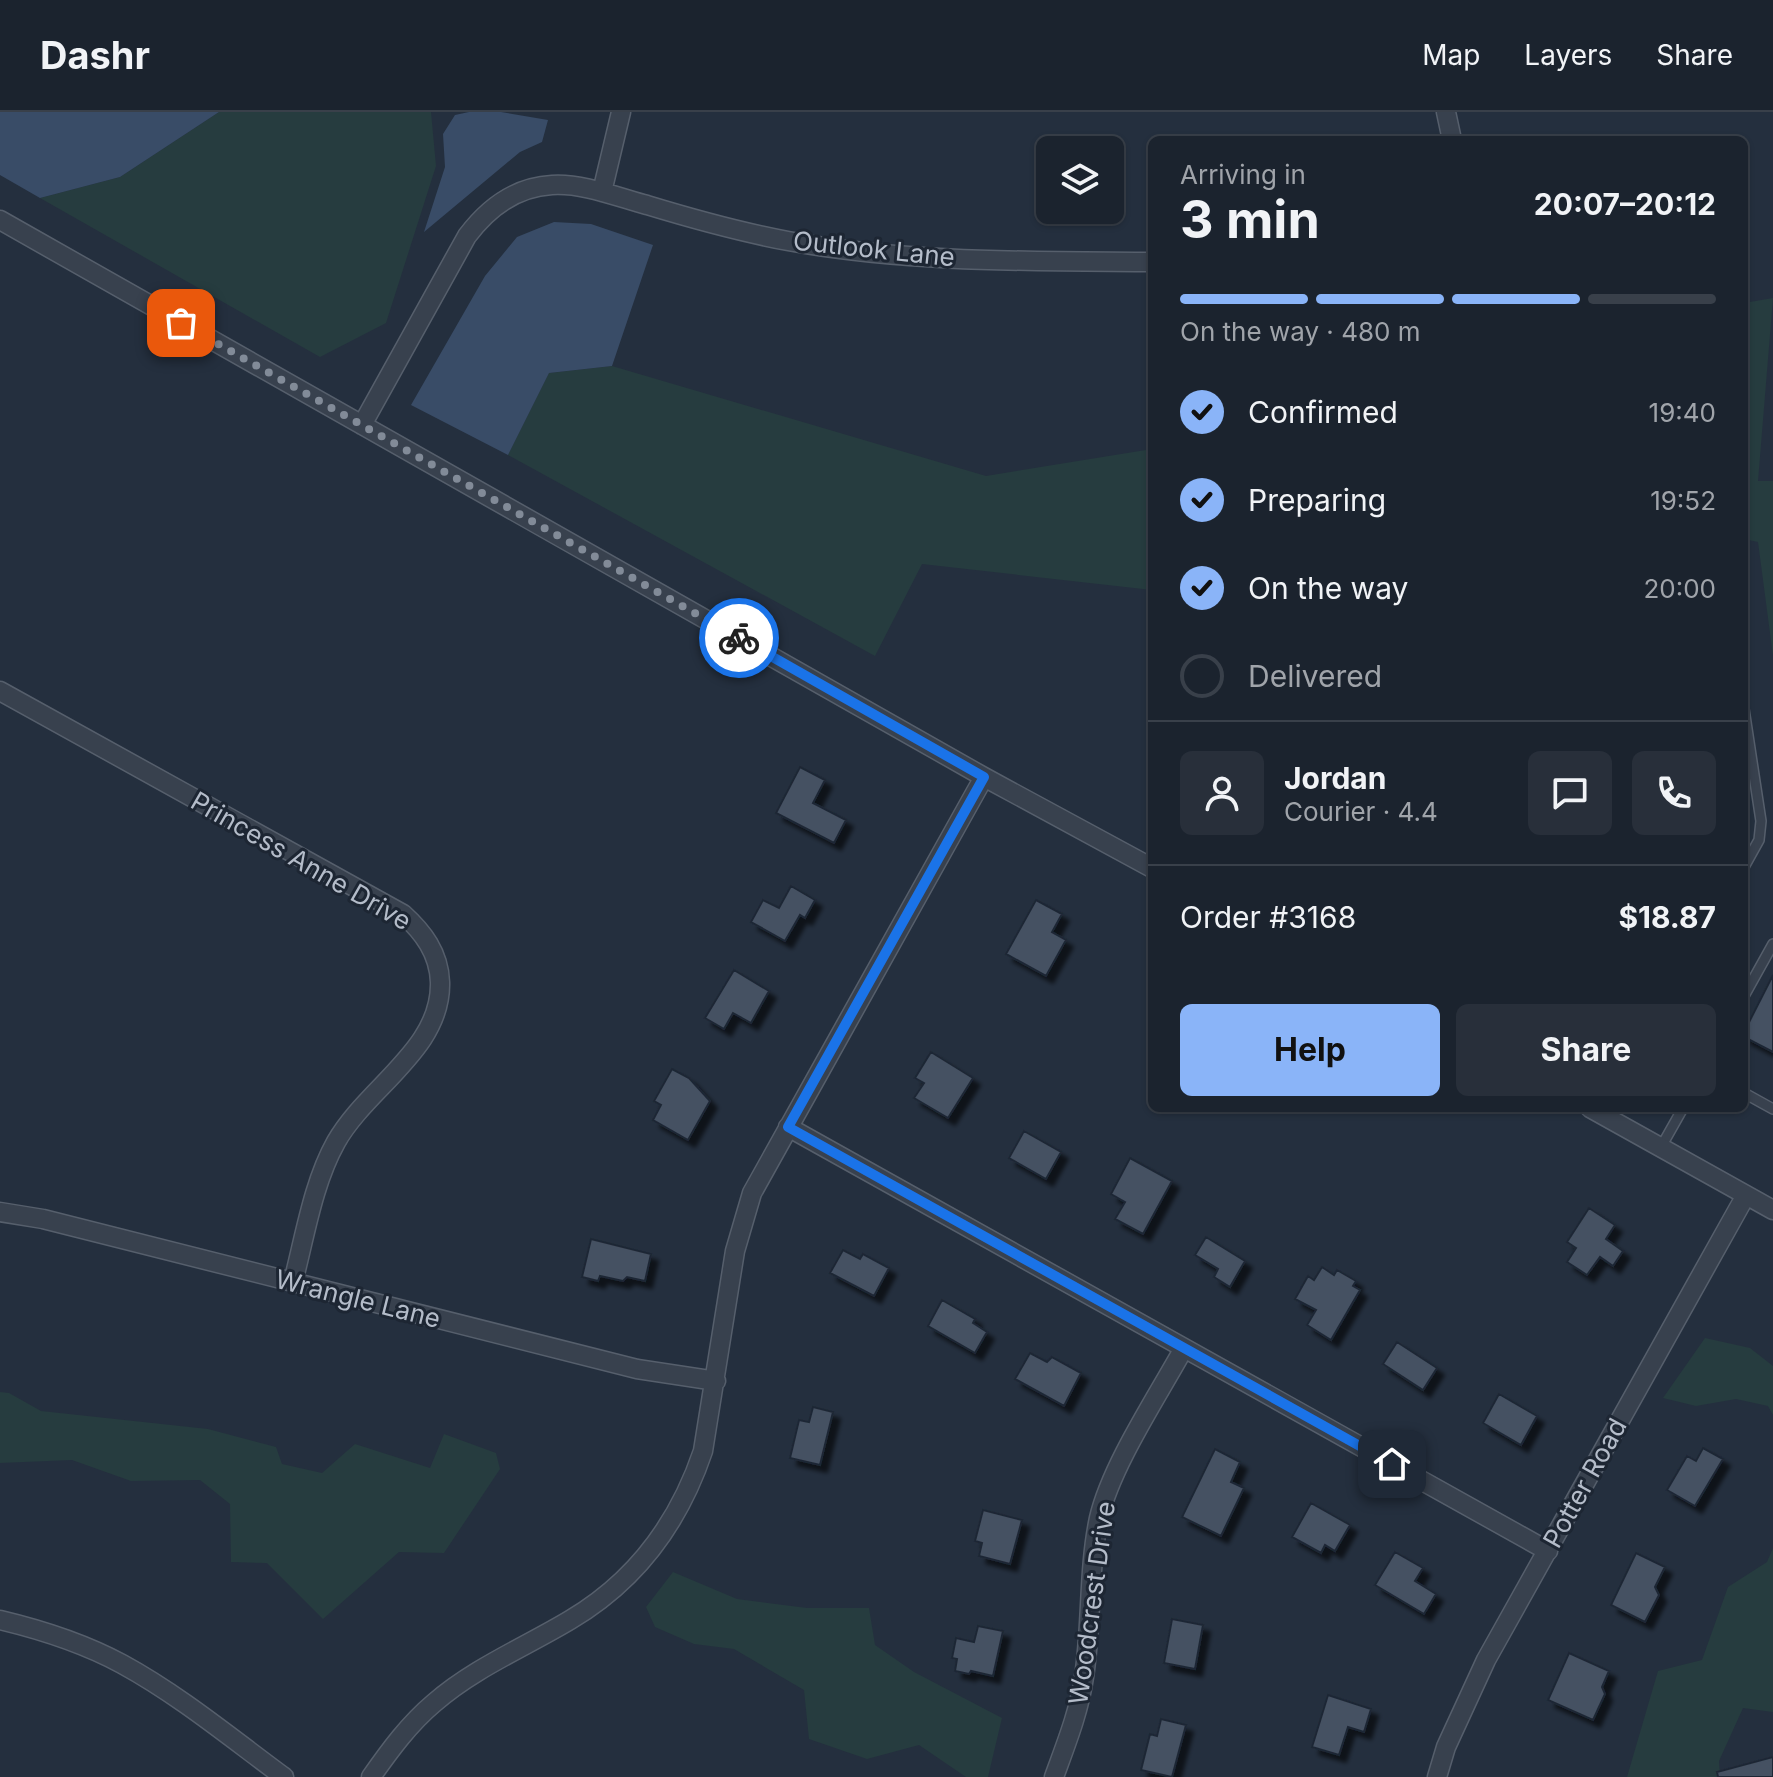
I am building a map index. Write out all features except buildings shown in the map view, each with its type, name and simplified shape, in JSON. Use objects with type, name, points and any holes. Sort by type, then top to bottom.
[{"type":"street","points":[[602,192],[621,112]]},
{"type":"street","points":[[1446,112],[1451,136]]},
{"type":"street","name":"Outlook Lane","points":[[362,425],[452,261],[481,217],[498,203],[536,186],[556,184],[602,192],[764,236],[867,252],[980,260],[1148,262]]},
{"type":"street","points":[[0,220],[984,777],[1148,866]]},
{"type":"street","name":"Princess Anne Drive","points":[[0,691],[403,914],[431,946],[440,974],[437,1012],[421,1043],[361,1105],[335,1144],[321,1177],[293,1282]]},
{"type":"street","points":[[371,1777],[400,1737],[436,1701],[481,1669],[590,1607],[617,1587],[670,1525],[695,1477],[703,1451],[735,1251],[752,1193],[984,777]]},
{"type":"street","points":[[1602,1112],[1773,1210]]},
{"type":"street","points":[[788,1127],[1548,1551]]},
{"type":"street","name":"Potter Road","points":[[1437,1777],[1446,1747],[1473,1686],[1746,1195]]},
{"type":"street","name":"Wrangle Lane","points":[[0,1212],[43,1219],[637,1369],[716,1381]]},
{"type":"street","name":"Woodcrest Drive","points":[[1054,1777],[1078,1708],[1084,1677],[1097,1533],[1105,1498],[1118,1468],[1184,1348]]},
{"type":"street","points":[[0,1620],[36,1628],[121,1663],[159,1686],[284,1777]]},
{"type":"lane","points":[[1748,735],[1761,821],[1759,840],[1748,860]]},
{"type":"lane","points":[[1748,989],[1773,944]]},
{"type":"lane","points":[[1748,1095],[1773,1109]]},
{"type":"lane","points":[[1661,1147],[1681,1112]]},
{"type":"green space","points":[[219,112],[431,112],[436,166],[386,323],[320,357],[40,198],[120,177]]},
{"type":"green space","points":[[1773,298],[1758,481],[1773,481],[1773,656],[1758,542],[1748,540],[1748,302]]},
{"type":"green space","points":[[612,366],[986,476],[1148,450],[1148,590],[922,564],[875,656],[508,455],[549,373]]},
{"type":"green space","points":[[1705,1338],[1750,1348],[1773,1366],[1773,1415],[1768,1406],[1736,1399],[1696,1406],[1663,1398]]},
{"type":"green space","points":[[0,1392],[9,1393],[41,1411],[208,1429],[276,1447],[282,1464],[322,1473],[355,1444],[430,1468],[444,1434],[496,1453],[500,1469],[444,1553],[399,1552],[323,1619],[267,1563],[231,1562],[230,1504],[200,1480],[131,1481],[72,1460],[0,1463]]},
{"type":"green space","points":[[1773,1548],[1773,1712],[1743,1708],[1719,1761],[1720,1777],[1627,1777],[1658,1671],[1702,1660],[1728,1587],[1767,1562]]},
{"type":"green space","points":[[673,1572],[737,1599],[807,1608],[869,1608],[875,1645],[914,1672],[1002,1718],[988,1777],[966,1777],[919,1745],[867,1759],[809,1739],[804,1690],[734,1649],[694,1644],[655,1627],[646,1607]]},
{"type":"water","points":[[0,112],[219,112],[120,177],[40,198],[0,175]]},
{"type":"water","points":[[501,112],[548,120],[542,142],[520,152],[424,232],[445,167],[443,134],[455,115]]},
{"type":"water","points":[[554,222],[591,224],[653,245],[612,366],[549,373],[508,455],[411,405],[485,276],[517,237]]},
{"type":"way so far","points":[[181,323],[739,638]]},
{"type":"route","points":[[739,638],[984,777],[788,1127],[1392,1464]]}]
